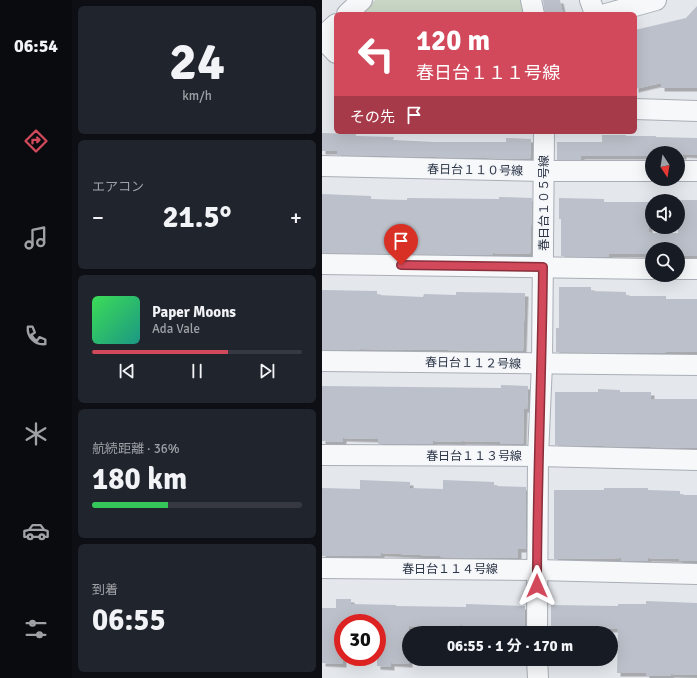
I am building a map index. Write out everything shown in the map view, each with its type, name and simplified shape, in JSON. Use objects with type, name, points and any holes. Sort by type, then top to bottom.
[{"type":"street","points":[[349,12],[362,0]]},
{"type":"street","points":[[531,0],[534,12]]},
{"type":"street","points":[[590,0],[594,12]]},
{"type":"street","points":[[613,12],[656,0]]},
{"type":"street","points":[[334,26],[322,38],[334,51]]},
{"type":"street","points":[[637,108],[697,111]]},
{"type":"street","name":"春日台１０５号線","points":[[538,626],[538,456],[542,364],[544,134]]},
{"type":"street","name":"春日台１１０号線","points":[[322,166],[544,171],[645,171]]},
{"type":"street","points":[[685,171],[697,171]]},
{"type":"street","points":[[322,264],[645,269]]},
{"type":"street","points":[[685,269],[697,269]]},
{"type":"street","name":"春日台１１２号線","points":[[322,361],[697,365]]},
{"type":"street","name":"春日台１１３号線","points":[[322,454],[538,456],[697,460]]},
{"type":"street","name":"春日台１１４号線","points":[[322,568],[537,570],[697,574]]},
{"type":"street","points":[[538,666],[538,678]]},
{"type":"green space","points":[[375,0],[525,0],[528,12],[363,12]]},
{"type":"building","points":[[543,0],[560,0],[563,12],[545,12]]},
{"type":"building","points":[[697,6],[697,88],[661,88],[661,83],[637,89],[637,30],[686,18]]},
{"type":"building","points":[[322,133],[394,137],[393,140],[435,142],[506,142],[506,138],[531,139],[530,159],[337,155],[337,151],[322,151]]},
{"type":"building","points":[[602,135],[697,138],[697,155],[685,154],[685,146],[645,146],[645,156],[581,156],[581,160],[557,160],[557,142],[602,142]]},
{"type":"building","points":[[322,194],[371,196],[371,199],[407,200],[407,198],[532,198],[530,254],[322,253]]},
{"type":"building","points":[[559,198],[604,199],[604,202],[645,202],[645,234],[685,234],[685,200],[697,200],[697,256],[685,256],[685,242],[645,242],[645,254],[609,254],[609,257],[561,256],[561,219],[559,219]]},
{"type":"building","points":[[559,287],[591,287],[591,291],[626,292],[626,296],[666,296],[666,299],[697,299],[697,352],[556,352],[556,328],[559,328]]},
{"type":"building","points":[[322,290],[377,291],[377,295],[423,297],[424,294],[456,295],[456,292],[525,293],[523,351],[322,350]]},
{"type":"building","points":[[501,385],[528,386],[527,409],[524,409],[523,444],[500,444],[500,442],[433,441],[433,444],[378,444],[378,439],[343,438],[343,442],[322,441],[322,386],[501,388]]},
{"type":"building","points":[[598,389],[620,390],[620,392],[651,392],[651,399],[697,399],[697,448],[555,445],[555,392],[598,392]]},
{"type":"building","points":[[360,480],[410,482],[410,488],[443,489],[443,480],[494,482],[494,486],[526,487],[526,549],[518,549],[518,558],[440,557],[381,553],[381,556],[322,556],[322,488],[360,489]]},
{"type":"building","points":[[604,488],[648,488],[648,490],[680,491],[680,495],[697,495],[697,561],[648,558],[647,561],[621,561],[621,558],[554,559],[554,490],[604,490]]},
{"type":"building","points":[[336,599],[351,599],[351,604],[396,606],[466,607],[466,604],[525,606],[524,626],[402,626],[402,664],[391,663],[391,667],[377,666],[386,666],[386,614],[334,614],[334,664],[322,663],[322,608],[336,608]]},
{"type":"building","points":[[646,601],[697,603],[697,675],[671,674],[670,676],[646,676],[646,673],[617,673],[618,626],[551,626],[551,605],[618,606],[618,604],[646,604]]},
{"type":"route","points":[[401,265],[543,267],[542,364],[538,456],[537,586]]}]
